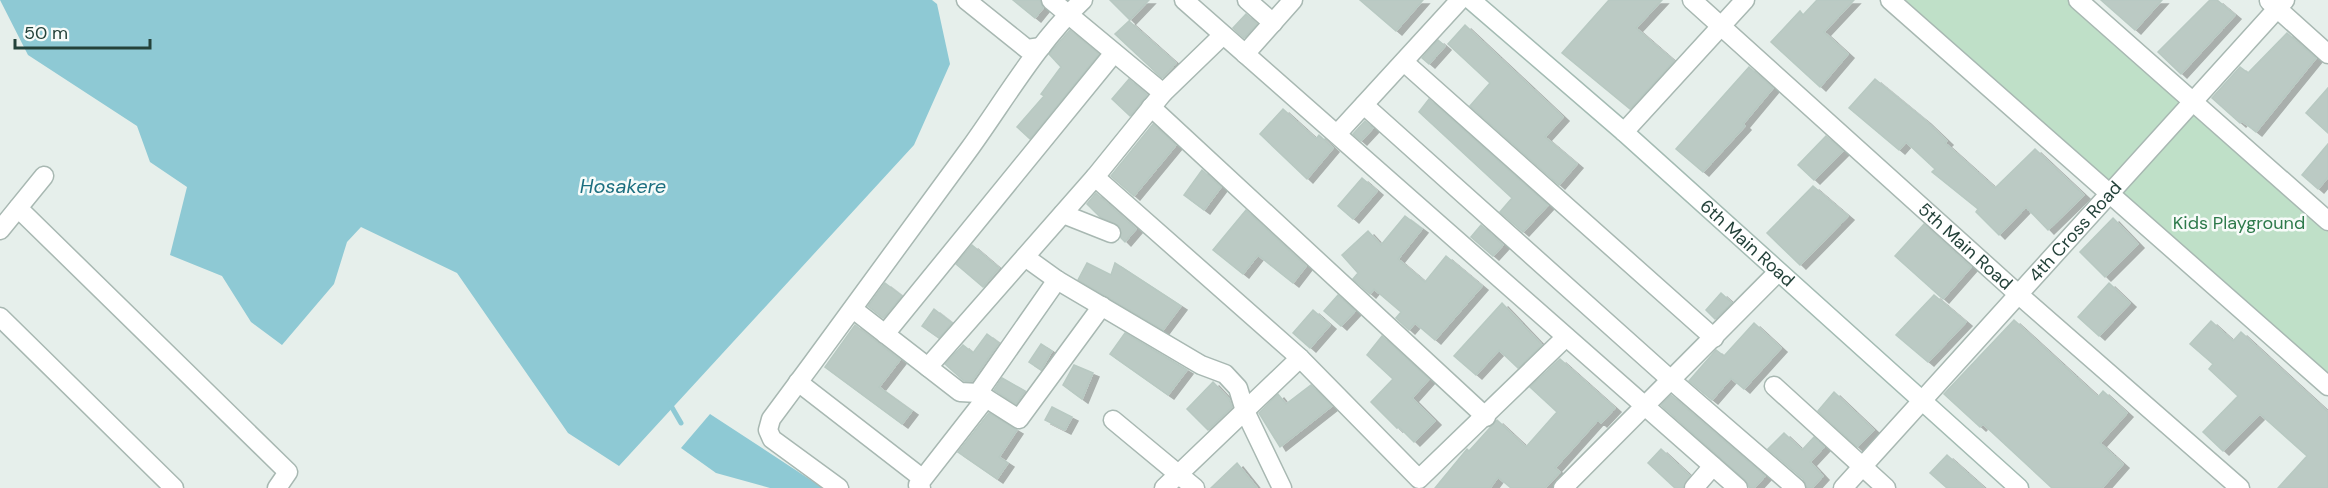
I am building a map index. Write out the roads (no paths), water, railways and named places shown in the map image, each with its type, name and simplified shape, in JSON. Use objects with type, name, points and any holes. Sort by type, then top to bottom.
[{"type":"street","points":[[966,0],[1027,50],[1041,47]]},
{"type":"street","points":[[1051,0],[1114,53],[1157,100],[1486,417]]},
{"type":"street","points":[[839,488],[772,440],[768,430],[771,419],[1041,47],[1068,14],[1083,0]]},
{"type":"street","points":[[1184,0],[1738,488]]},
{"type":"street","points":[[1247,0],[1273,23]]},
{"type":"street","points":[[1245,54],[1293,0]]},
{"type":"street","points":[[1337,134],[1460,0]]},
{"type":"street","name":"6th Main Road","points":[[1471,0],[1624,132],[2019,488]]},
{"type":"street","name":"5th Main Road","points":[[1692,0],[2018,294],[2240,488]]},
{"type":"street","points":[[1624,132],[1745,0]]},
{"type":"street","points":[[1890,0],[2328,386]]},
{"type":"street","points":[[2078,0],[2328,221]]},
{"type":"street","points":[[2277,3],[2328,54]]},
{"type":"street","name":"4th Cross Road","points":[[1843,488],[2193,102],[2277,3]]},
{"type":"street","points":[[928,366],[1095,177],[1157,100],[1223,35]]},
{"type":"street","points":[[885,334],[1114,53]]},
{"type":"street","points":[[1404,62],[1714,338]]},
{"type":"street","points":[[1364,105],[1671,380],[1796,488]]},
{"type":"street","points":[[0,230],[44,176]]},
{"type":"street","points":[[1095,177],[1300,358],[1419,484],[1566,337]]},
{"type":"street","points":[[18,208],[288,472],[277,488]]},
{"type":"street","points":[[1063,214],[1111,233]]},
{"type":"street","points":[[1025,257],[1057,280],[1201,365],[1225,374],[1238,388],[1245,411],[1282,488]]},
{"type":"street","points":[[1563,488],[1778,272]]},
{"type":"street","points":[[798,382],[920,481],[918,485],[982,395],[1057,280]]},
{"type":"street","points":[[853,309],[960,392],[982,395],[1018,419],[1102,306]]},
{"type":"street","points":[[0,317],[174,488]]},
{"type":"street","points":[[1164,488],[1300,358]]},
{"type":"street","points":[[1774,386],[1886,488]]},
{"type":"street","points":[[1113,420],[1179,472],[1195,488]]},
{"type":"street","points":[[1694,488],[1713,466]]},
{"type":"water","name":"Hosakere","points":[[0,0],[932,0],[937,4],[950,64],[914,145],[619,466],[568,433],[457,273],[361,227],[347,242],[334,284],[282,345],[251,322],[222,276],[170,255],[187,187],[150,162],[137,126],[28,55]]},
{"type":"water","points":[[710,414],[823,488],[770,488],[716,473],[681,448]]},
{"type":"waterway","points":[[670,404],[681,423]]},
{"type":"park label","name":"Kids Playground","points":[[2239,223]]}]
